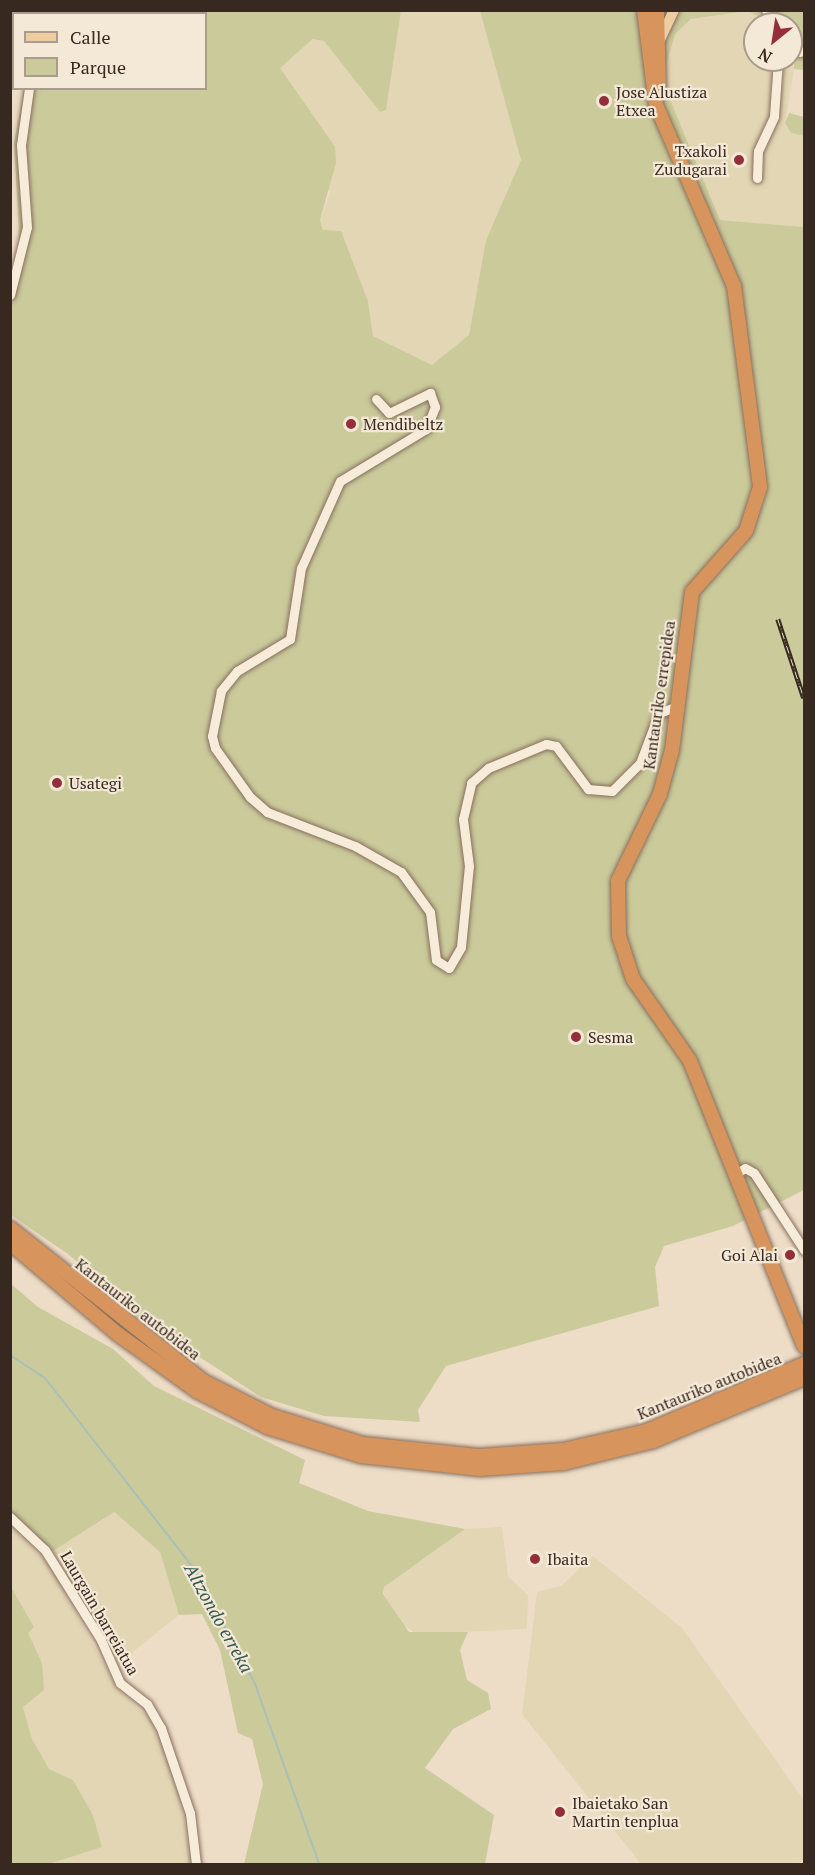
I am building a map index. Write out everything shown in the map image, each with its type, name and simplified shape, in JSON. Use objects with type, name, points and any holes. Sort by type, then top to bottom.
[{"type":"highway","points":[[646,10],[651,51]]},
{"type":"highway","points":[[651,51],[657,10]]},
{"type":"highway","name":"Kantauriko errepidea","points":[[651,51],[673,142],[734,286],[760,487],[746,531],[692,592],[677,706],[660,794],[618,881],[619,936],[633,979],[690,1060],[737,1173],[804,1346]]},
{"type":"highway","name":"Kantauriko autobidea","points":[[10,1228],[204,1381],[294,1424],[383,1447],[480,1456],[562,1450],[647,1431],[804,1364]]},
{"type":"highway","name":"Kantauriko autobidea","points":[[10,1243],[118,1335],[197,1392],[267,1427],[362,1456],[471,1469],[564,1463],[653,1441],[804,1378]]},
{"type":"main road","points":[[651,51],[674,10]]},
{"type":"street","points":[[757,178],[758,151],[774,116],[777,72]]},
{"type":"street","points":[[10,295],[27,227],[21,146],[29,90]]},
{"type":"street","points":[[376,399],[389,413],[430,393],[435,407],[426,429],[340,480],[301,568],[290,639],[237,671],[221,691],[212,736],[215,748],[250,797],[267,812],[355,846],[401,872],[430,912],[436,960],[449,968],[461,947],[469,866],[463,819],[471,783],[488,768],[546,744],[556,746],[588,789],[612,791],[640,763],[659,713],[677,706]]},
{"type":"street","points":[[737,1173],[745,1168],[754,1173],[804,1250]]},
{"type":"street","name":"Laurgain barreiatua","points":[[10,1517],[45,1550],[101,1640],[120,1683],[147,1704],[161,1728],[190,1813],[196,1864]]},
{"type":"shaded area","points":[[401,11],[480,11],[521,160],[486,240],[469,335],[432,365],[373,336],[368,301],[341,232],[323,230],[320,220],[330,193],[280,68],[314,39],[324,41],[380,112],[386,110]]},
{"type":"shaded area","points":[[748,11],[750,12],[743,12],[743,72],[794,72],[785,123],[791,133],[804,136],[804,227],[720,220],[662,80],[675,34],[691,19]]},
{"type":"shaded area","points":[[113,1512],[160,1552],[179,1615],[119,1663],[53,1551]]},
{"type":"shaded area","points":[[10,1527],[49,1564],[118,1690],[151,1720],[177,1783],[192,1864],[49,1864],[102,1847],[93,1815],[73,1780],[49,1769],[32,1739],[23,1707],[42,1664],[27,1633],[34,1628],[11,1587]]},
{"type":"shaded area","points":[[502,1527],[508,1576],[528,1595],[527,1629],[417,1634],[397,1621],[385,1604],[384,1587],[465,1529]]},
{"type":"shaded area","points":[[593,1556],[682,1628],[804,1800],[804,1859],[797,1864],[641,1864],[522,1714],[537,1592],[561,1586]]},
{"type":"green space","points":[[52,11],[401,11],[386,110],[380,112],[324,41],[313,39],[280,68],[335,147],[336,163],[320,220],[323,230],[341,231],[368,301],[373,336],[432,365],[469,335],[486,240],[521,160],[480,11],[748,11],[691,19],[675,34],[662,80],[720,220],[804,227],[804,1190],[733,1226],[664,1246],[655,1267],[659,1306],[446,1366],[418,1410],[420,1422],[324,1416],[261,1397],[144,1321],[68,1254],[11,1215],[10,279],[20,255],[14,143],[24,90],[207,90],[207,12]]},
{"type":"green space","points":[[748,11],[804,11],[804,70],[803,12]]},
{"type":"green space","points":[[789,113],[804,117],[804,136],[791,133],[785,123]]},
{"type":"green space","points":[[11,1284],[38,1307],[113,1349],[154,1386],[305,1460],[299,1483],[368,1511],[465,1529],[384,1587],[383,1594],[409,1632],[468,1632],[460,1650],[467,1680],[488,1693],[491,1709],[453,1729],[425,1768],[494,1815],[485,1864],[244,1864],[263,1784],[252,1739],[238,1733],[220,1650],[202,1614],[179,1615],[160,1552],[114,1512],[53,1551],[11,1512]]},
{"type":"green space","points":[[11,1587],[34,1627],[28,1633],[42,1663],[44,1690],[23,1707],[32,1739],[49,1769],[73,1780],[93,1815],[102,1847],[49,1864],[11,1864]]},
{"type":"waterway","name":"Altzondo erreka","points":[[10,1355],[45,1378],[194,1569],[255,1684],[319,1864]]},
{"type":"railway","points":[[778,619],[804,698]]},
{"type":"place","name":"Jose Alustiza Etxea","points":[[604,101]]},
{"type":"place","name":"Txakoli Zudugarai","points":[[739,160]]},
{"type":"place","name":"Mendibeltz","points":[[351,424]]},
{"type":"place","name":"Usategi","points":[[57,783]]},
{"type":"place","name":"Sesma","points":[[576,1037]]},
{"type":"place","name":"Goi Alai","points":[[790,1255]]},
{"type":"place","name":"Ibaita","points":[[535,1559]]},
{"type":"place","name":"Ibaietako San Martin tenplua","points":[[560,1812]]}]
